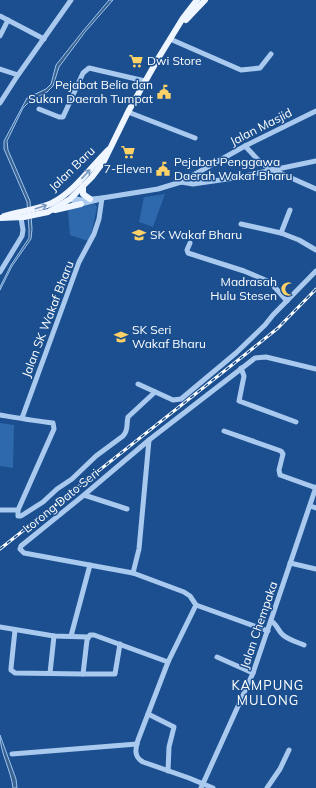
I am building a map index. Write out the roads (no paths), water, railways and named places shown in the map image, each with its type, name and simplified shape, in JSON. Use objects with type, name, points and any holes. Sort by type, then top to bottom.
[{"type":"main road","points":[[176,30],[197,0]]},
{"type":"main road","points":[[176,30],[205,0]]},
{"type":"main road","name":"Jalan Baru","points":[[0,217],[21,218],[37,216],[48,212],[71,197],[83,186],[104,161],[145,81],[176,30]]},
{"type":"main road","name":"Jalan Baru","points":[[0,217],[46,205],[58,199],[76,184],[112,146]]},
{"type":"main road","points":[[58,199],[71,197],[76,184]]},
{"type":"main road","points":[[83,186],[83,194],[90,199]]},
{"type":"main road","points":[[48,212],[81,204]]},
{"type":"street","points":[[0,103],[71,0]]},
{"type":"street","points":[[0,16],[44,39]]},
{"type":"street","points":[[0,36],[8,20]]},
{"type":"street","points":[[170,39],[241,70],[260,68],[271,54]]},
{"type":"street","points":[[39,109],[59,117],[63,117],[83,73],[89,68],[145,81]]},
{"type":"street","points":[[0,69],[18,75]]},
{"type":"street","name":"Jalan Masjid","points":[[71,197],[82,200],[102,198],[158,189],[181,182],[245,146],[316,110]]},
{"type":"street","points":[[128,112],[196,138]]},
{"type":"street","points":[[245,146],[261,163],[271,170],[316,189]]},
{"type":"street","points":[[181,182],[190,184],[234,178],[316,161]]},
{"type":"street","points":[[71,197],[73,202],[81,204]]},
{"type":"street","name":"Jalan Masjid","points":[[81,204],[102,198]]},
{"type":"street","name":"Jalan SK Wakaf Bharu","points":[[22,418],[79,262],[94,234],[99,219],[102,198]]},
{"type":"street","points":[[281,233],[290,210]]},
{"type":"street","points":[[0,272],[22,236],[23,230],[21,218]]},
{"type":"street","points":[[241,224],[281,233],[299,240],[316,250]]},
{"type":"street","points":[[190,243],[187,250],[188,253],[244,271],[270,282],[287,301]]},
{"type":"street","points":[[138,384],[173,400],[181,399],[236,353],[265,325],[316,271]]},
{"type":"street","name":"Lorong Dato Seri","points":[[268,631],[196,605],[187,594],[133,573],[24,552],[20,549],[21,546],[149,440],[255,358],[266,357],[316,369]]},
{"type":"street","points":[[241,368],[244,376],[239,401],[296,422]]},
{"type":"street","points":[[0,415],[22,418],[27,421],[53,423],[54,429],[18,510],[18,516],[21,516],[43,502],[57,489],[72,479],[96,456],[123,436],[128,429],[128,417],[155,392]]},
{"type":"street","points":[[224,431],[281,451],[283,454],[279,470],[280,475],[316,488]]},
{"type":"street","points":[[133,573],[139,549],[149,440]]},
{"type":"street","name":"Jalan Chempaka","points":[[202,786],[253,672],[316,488]]},
{"type":"street","points":[[84,495],[127,509]]},
{"type":"street","points":[[310,506],[316,508]]},
{"type":"street","points":[[0,510],[18,510]]},
{"type":"street","points":[[290,563],[316,569]]},
{"type":"street","points":[[71,636],[90,565]]},
{"type":"street","points":[[196,605],[168,662],[137,744],[136,755],[139,760],[143,762],[202,786],[213,788]]},
{"type":"street","points":[[271,621],[286,637],[304,645]]},
{"type":"street","points":[[0,627],[54,636],[88,637],[90,635],[94,635],[168,662]]},
{"type":"street","points":[[15,630],[11,670],[15,672],[50,674],[115,674],[120,644]]},
{"type":"street","points":[[50,674],[54,636]]},
{"type":"street","points":[[83,674],[88,637]]},
{"type":"street","points":[[217,657],[253,672]]},
{"type":"street","points":[[148,714],[174,727],[169,747],[168,771]]},
{"type":"street","points":[[12,754],[137,744]]},
{"type":"street","points":[[267,788],[280,769],[289,750]]},
{"type":"railway","points":[[0,549],[278,328],[316,289]]},
{"type":"place","name":"Dwi Store","points":[[136,61]]},
{"type":"place","name":"Pejabat Belia dan Sukan Daerah Tumpat","points":[[164,92]]},
{"type":"place","name":"7-Eleven","points":[[128,152]]},
{"type":"place","name":"Pejabat Penggawa Daerah Wakaf Bharu","points":[[163,169]]},
{"type":"place","name":"SK Wakaf Bharu","points":[[139,235]]},
{"type":"place","name":"Madrasah Hulu Stesen","points":[[288,289]]},
{"type":"place","name":"SK Seri Wakaf Bharu","points":[[121,337]]},
{"type":"district","name":"KAMPUNG MULONG","points":[[268,692]]}]
